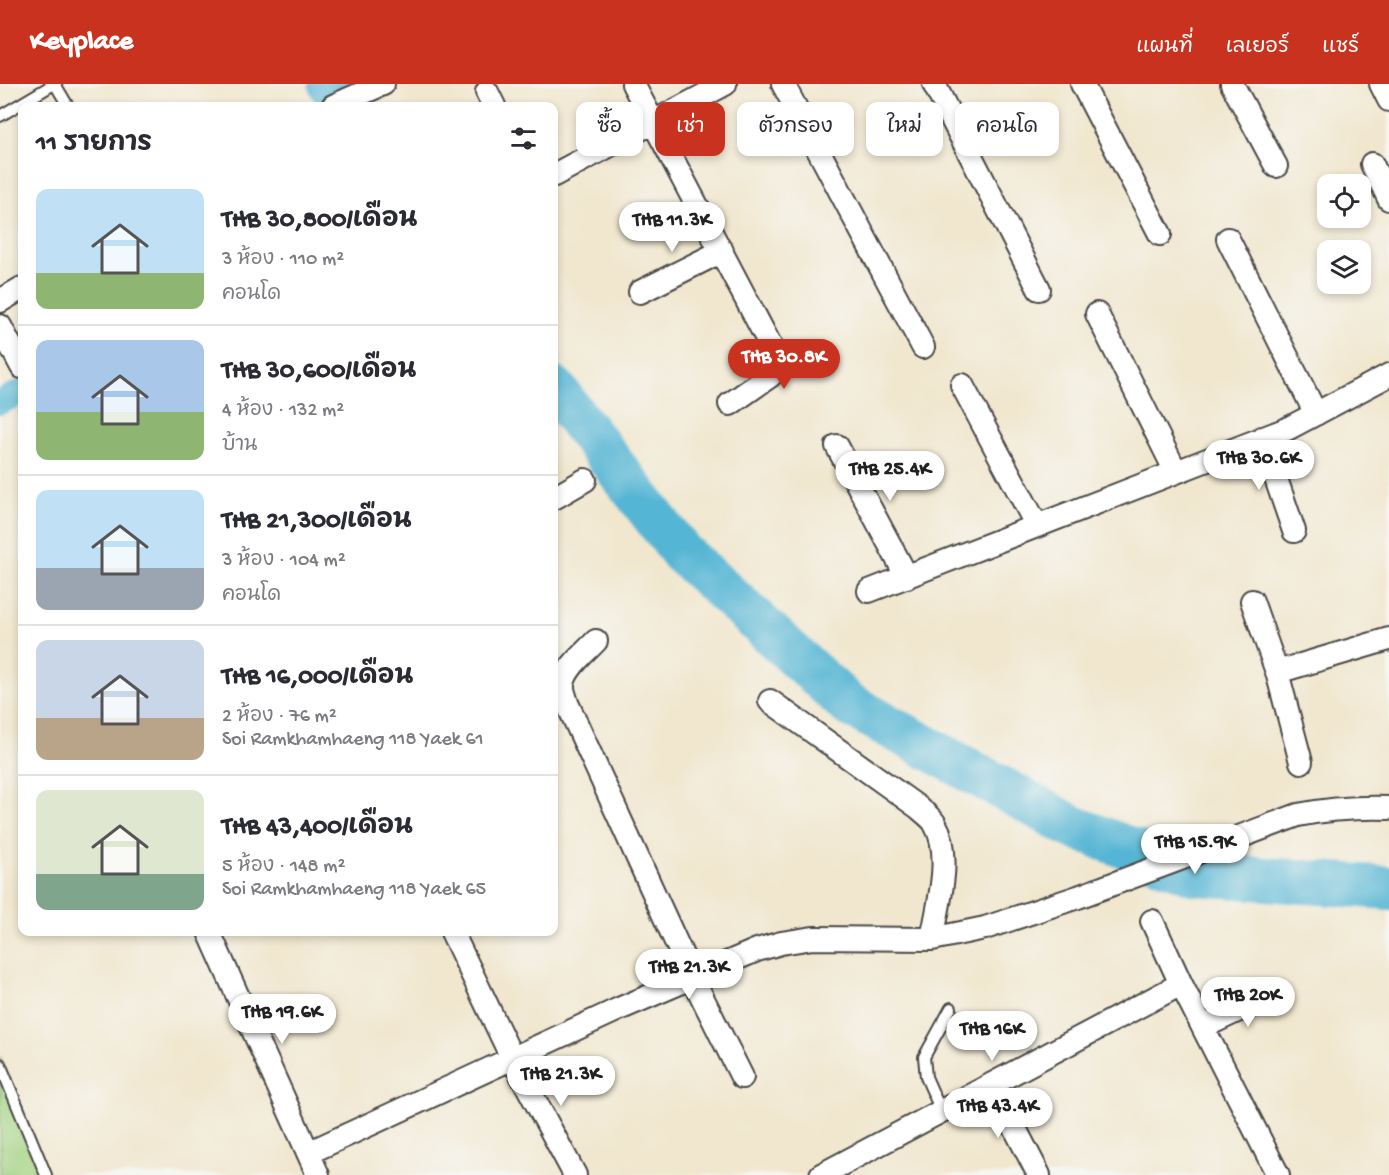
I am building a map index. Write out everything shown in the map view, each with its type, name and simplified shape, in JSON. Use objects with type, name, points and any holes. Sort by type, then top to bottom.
[{"type":"street","points":[[633,84],[774,350],[777,369],[730,404]]},
{"type":"street","points":[[558,173],[725,84]]},
{"type":"street","points":[[783,84],[923,347]]},
{"type":"street","points":[[934,84],[1039,289]]},
{"type":"street","points":[[1082,84],[1160,234]]},
{"type":"street","points":[[1232,84],[1276,166]]},
{"type":"street","points":[[1381,84],[1389,100]]},
{"type":"street","points":[[342,102],[376,87]]},
{"type":"street","points":[[1372,164],[1389,199]]},
{"type":"street","points":[[1228,239],[1316,414]]},
{"type":"street","points":[[640,292],[722,251]]},
{"type":"street","points":[[0,302],[18,291]]},
{"type":"street","points":[[1097,314],[1176,472]]},
{"type":"street","points":[[0,326],[18,360]]},
{"type":"street","points":[[869,591],[1287,429],[1389,375]]},
{"type":"street","points":[[962,386],[1037,526]]},
{"type":"street","points":[[1262,438],[1294,531]]},
{"type":"street","points":[[837,446],[907,576]]},
{"type":"street","points":[[558,496],[585,480]]},
{"type":"street","points":[[1252,601],[1276,672],[1301,762]]},
{"type":"street","points":[[1276,672],[1389,639]]},
{"type":"street","points":[[596,641],[569,671],[563,688],[567,703],[692,976],[742,1077]]},
{"type":"street","points":[[770,701],[919,808],[935,822],[941,838],[944,857],[932,939]]},
{"type":"street","points":[[309,1153],[692,976],[781,943],[813,938],[932,939],[985,928],[1078,897],[1298,816],[1329,809],[1389,808]]},
{"type":"street","points":[[1152,921],[1181,984],[1278,1175]]},
{"type":"street","points":[[211,936],[318,1175]]},
{"type":"street","points":[[454,936],[512,1058],[575,1175]]},
{"type":"street","points":[[821,1175],[1181,984]]},
{"type":"street","points":[[1203,1027],[1279,995]]},
{"type":"street","points":[[992,1084],[1039,1175]]},
{"type":"lane","points":[[24,102],[55,84],[66,102]]},
{"type":"lane","points":[[0,116],[18,106]]},
{"type":"lane","points":[[941,1112],[926,1077],[924,1058],[951,1008]]},
{"type":"lane","points":[[0,1064],[46,1175]]},
{"type":"green space","points":[[0,1057],[48,1175],[0,1175]]},
{"type":"waterway","points":[[330,84],[341,102]]},
{"type":"waterway","points":[[558,393],[682,553],[848,704],[1073,827],[1196,874],[1389,888]]},
{"type":"waterway","points":[[0,402],[18,394]]}]
